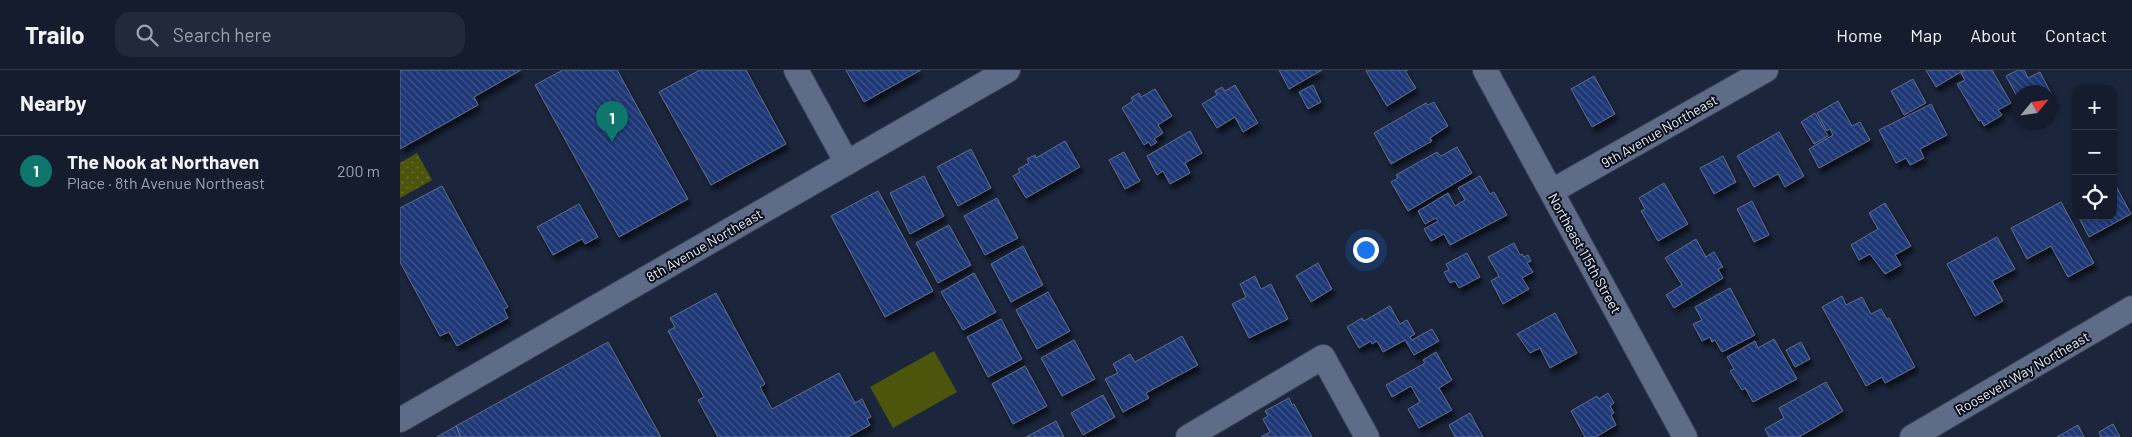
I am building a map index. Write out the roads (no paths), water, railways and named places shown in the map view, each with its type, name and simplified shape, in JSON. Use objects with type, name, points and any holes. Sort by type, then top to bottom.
[{"type":"street","points":[[796,70],[847,163]]},
{"type":"street","name":"8th Avenue Northeast","points":[[400,420],[1008,70]]},
{"type":"street","name":"Northeast 115th Street","points":[[1485,70],[1685,437]]},
{"type":"street","name":"9th Avenue Northeast","points":[[1552,191],[1766,70]]},
{"type":"street","name":"Roosevelt Way Northeast","points":[[1912,437],[2132,308]]},
{"type":"street","points":[[1188,437],[1323,357],[1367,437]]},
{"type":"place","name":"The Nook at Northaven","points":[[612,142]]}]
